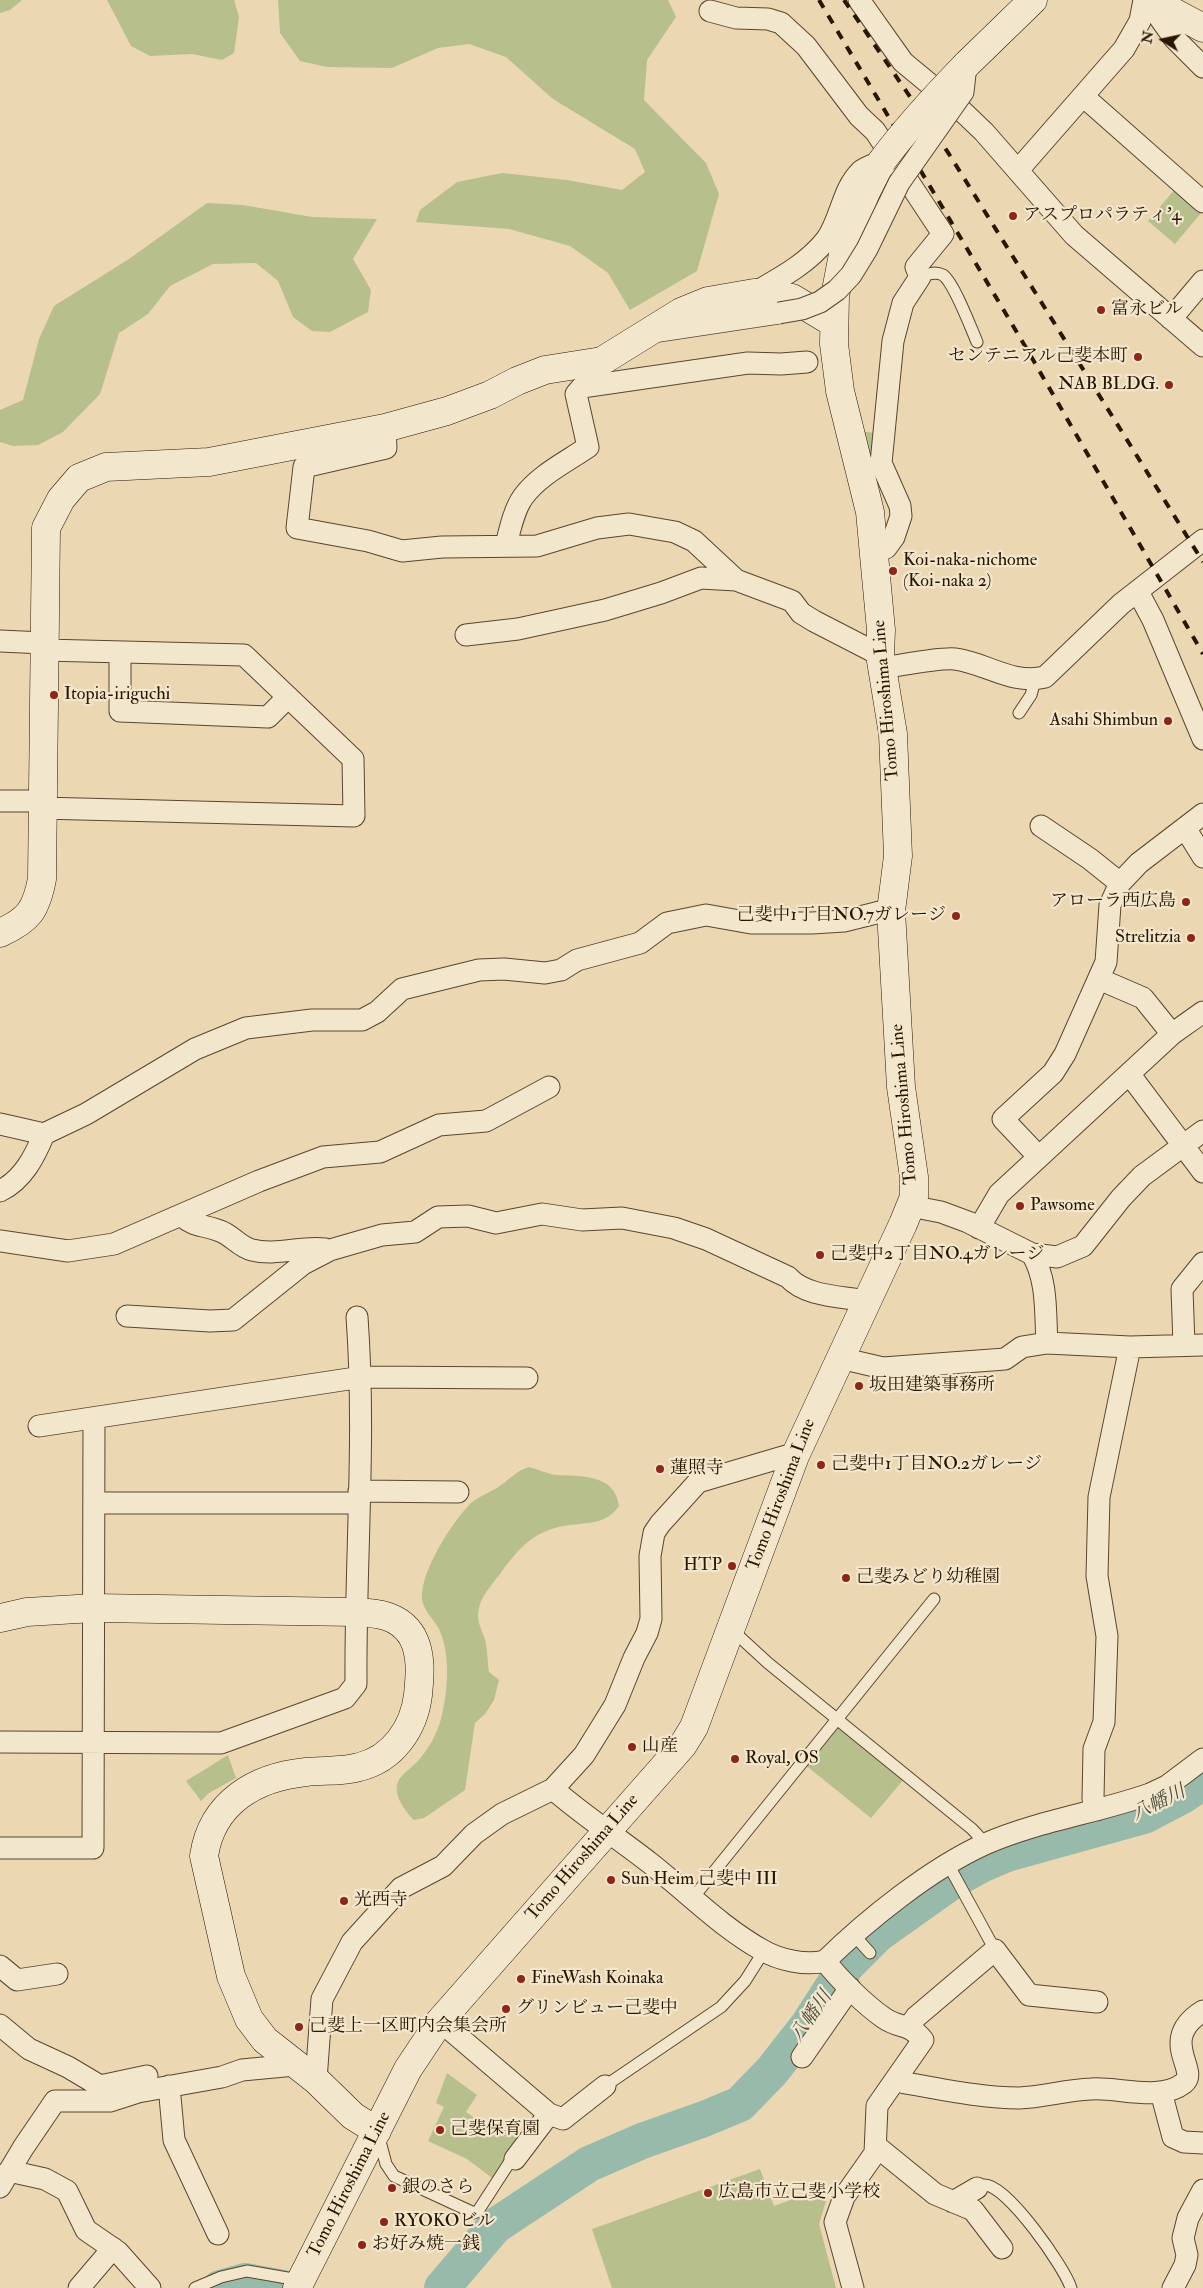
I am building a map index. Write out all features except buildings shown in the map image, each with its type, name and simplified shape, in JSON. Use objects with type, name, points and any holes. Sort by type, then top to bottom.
[{"type":"main road","points":[[1151,0],[1203,28]]},
{"type":"main road","name":"Tomo Hiroshima Line","points":[[296,2284],[408,2069],[440,2021],[687,1739],[694,1727],[795,1456],[914,1197],[914,1177],[901,1087],[891,911],[898,847],[893,734],[880,662],[875,551],[870,512],[835,364],[833,324],[836,287],[844,248],[866,192],[882,161],[935,96],[1032,1]]},
{"type":"main road","points":[[0,933],[16,926],[31,914],[38,897],[42,879],[46,528],[61,499],[79,478],[106,467],[209,462],[385,428],[473,402],[545,370],[602,361],[681,312],[708,301],[754,293],[792,298],[814,310],[833,324]]},
{"type":"main road","points":[[0,1618],[27,1612],[94,1608],[355,1612],[380,1613],[406,1628],[415,1642],[419,1659],[419,1686],[415,1712],[408,1729],[391,1750],[368,1765],[346,1770],[305,1772],[282,1776],[260,1784],[241,1794],[224,1808],[216,1819],[207,1839],[204,1856],[235,1991],[257,2032],[274,2049],[306,2072],[375,2135]]},
{"type":"street","points":[[859,0],[903,62],[961,110],[1019,169],[1074,235],[1203,346]]},
{"type":"street","points":[[1019,169],[1134,35],[1146,0]]},
{"type":"street","points":[[1146,0],[1174,38],[1203,67]]},
{"type":"street","points":[[710,12],[736,18],[768,19],[781,23],[806,46],[859,116],[875,131],[943,234],[916,267],[920,277],[903,303],[895,326],[881,463],[900,506],[901,516],[894,537],[886,548],[875,551]]},
{"type":"street","points":[[646,333],[802,309],[820,302],[837,290],[851,275],[868,248],[899,183],[963,92],[966,65]]},
{"type":"street","points":[[1083,96],[1203,202]]},
{"type":"street","points":[[754,293],[814,253],[827,238],[850,186],[862,170],[882,161]]},
{"type":"street","points":[[1171,319],[1203,281]]},
{"type":"street","points":[[506,545],[513,520],[523,497],[542,478],[588,447],[576,394],[582,387],[748,363],[781,364],[807,362]]},
{"type":"street","points":[[385,428],[386,448],[304,467],[297,528],[368,541],[402,551],[506,545],[537,546],[597,528],[629,524],[675,532],[694,541],[736,580]]},
{"type":"street","points":[[466,635],[518,629],[605,610],[661,593],[701,578],[736,580],[792,600],[801,613],[880,662],[954,658],[1015,678],[1035,680],[1045,678],[1082,640],[1203,540]]},
{"type":"street","points":[[1138,592],[1153,620],[1203,739]]},
{"type":"street","points":[[0,641],[120,652],[244,655],[353,759],[354,816],[42,805],[0,800]]},
{"type":"street","points":[[120,652],[120,711],[268,717],[288,697]]},
{"type":"street","points":[[1039,1157],[1003,1119],[1053,1073],[1065,1054],[1106,962],[1110,905],[1120,883],[1139,863],[1203,814]]},
{"type":"street","points":[[1041,826],[1090,859],[1120,883]]},
{"type":"street","points":[[1185,828],[1203,857]]},
{"type":"street","points":[[0,1124],[44,1134],[86,1114],[195,1049],[246,1028],[312,1020],[362,1020],[377,1012],[402,989],[479,970],[504,969],[545,973],[562,970],[577,960],[640,942],[667,923],[706,915],[751,923],[812,923],[844,921],[891,911]]},
{"type":"street","points":[[1099,979],[1144,998],[1172,1034]]},
{"type":"street","points":[[979,1228],[999,1194],[1130,1075],[1172,1034],[1203,1012]]},
{"type":"street","points":[[1130,1075],[1197,1135],[1203,1172]]},
{"type":"street","points":[[0,1241],[68,1250],[114,1244],[259,1181],[323,1157],[380,1152],[439,1125],[486,1122],[549,1087]]},
{"type":"street","points":[[0,1191],[7,1188],[32,1162],[44,1134]]},
{"type":"street","points":[[910,1206],[941,1212],[1032,1254],[1057,1256],[1083,1246],[1121,1198],[1142,1176],[1197,1135]]},
{"type":"street","points":[[127,1316],[210,1321],[232,1320],[296,1268],[330,1250],[382,1235],[415,1232],[438,1217],[468,1216],[496,1223],[542,1214],[582,1220],[622,1218],[674,1228],[706,1239],[788,1277],[796,1286],[810,1291],[866,1300]]},
{"type":"street","points":[[181,1215],[192,1225],[221,1231],[241,1246],[253,1251],[284,1252],[311,1248],[330,1250]]},
{"type":"street","points":[[1032,1254],[1038,1264],[1044,1287],[1047,1343]]},
{"type":"street","points":[[840,1358],[883,1368],[960,1364],[1005,1359],[1022,1348],[1047,1343],[1130,1347],[1194,1345],[1182,1289],[1203,1263]]},
{"type":"street","points":[[0,1742],[221,1743],[345,1698],[356,1684],[355,1612],[362,1377],[357,1317]]},
{"type":"street","points":[[1097,1810],[1093,1799],[1094,1749],[1104,1722],[1106,1636],[1098,1576],[1098,1497],[1130,1347]]},
{"type":"street","points":[[39,1426],[362,1377],[527,1378]]},
{"type":"street","points":[[0,1848],[93,1848],[94,1418]]},
{"type":"street","points":[[0,2025],[29,2049],[68,2067],[100,2086],[181,2071],[306,2072],[322,1999],[352,1942],[401,1888],[443,1866],[474,1834],[502,1814],[527,1800],[553,1789],[584,1755],[615,1705],[634,1658],[647,1633],[650,1619],[650,1556],[654,1533],[660,1524],[698,1482],[786,1456],[795,1456]]},
{"type":"street","points":[[94,1503],[359,1497],[458,1492]]},
{"type":"street","points":[[802,2058],[838,1976],[857,1939],[954,1876],[986,1844],[1150,1794],[1167,1786],[1203,1759]]},
{"type":"street","points":[[553,1789],[652,1864],[722,1923],[764,1951],[802,1963],[813,1964],[838,1976],[885,2019],[909,2026],[923,2040],[877,2106],[875,2153],[844,2197],[835,2222],[853,2288]]},
{"type":"street","points":[[909,2026],[916,2017],[995,1950],[1029,1995],[1097,2002]]},
{"type":"street","points":[[0,1966],[17,1980],[57,1974]]},
{"type":"street","points":[[897,2079],[905,2083],[1016,2098],[1090,2088],[1161,2092],[1183,2083],[1187,2079],[1188,2072],[1180,2040],[1182,2032],[1189,2022],[1203,2011]]},
{"type":"street","points":[[440,2021],[477,2055],[549,2114],[564,2118],[605,2086]]},
{"type":"street","points":[[5,2179],[55,2101],[110,2101],[169,2086],[222,2077],[242,2070]]},
{"type":"street","points":[[169,2086],[174,2140],[218,2234]]},
{"type":"street","points":[[1161,2092],[1173,2137],[1184,2142],[1203,2143]]},
{"type":"street","points":[[514,2159],[549,2114]]},
{"type":"street","points":[[876,2146],[935,2194],[973,2210],[1002,2248]]},
{"type":"street","points":[[5,2179],[45,2180],[62,2187],[70,2196],[86,2230],[113,2248],[150,2288]]},
{"type":"street","points":[[952,2202],[977,2188]]},
{"type":"street","points":[[1172,2288],[1185,2265],[1187,2255],[1183,2238],[1188,2218],[1203,2190]]},
{"type":"street","points":[[79,2288],[113,2248]]},
{"type":"lane","points":[[920,277],[928,273],[937,274],[948,281],[977,342]]},
{"type":"lane","points":[[1019,712],[1031,696],[1035,680]]},
{"type":"lane","points":[[692,1899],[934,1598]]},
{"type":"lane","points":[[730,1629],[972,1829],[986,1844]]},
{"type":"lane","points":[[954,1876],[995,1950]]},
{"type":"lane","points":[[857,1939],[870,1953]]},
{"type":"lane","points":[[605,2086],[721,2007],[745,1981],[764,1951]]},
{"type":"lane","points":[[375,2135],[381,2144],[386,2164],[394,2176],[474,2213],[478,2211],[511,2160],[514,2159]]},
{"type":"lane","points":[[977,2188],[984,2185],[991,2187],[1013,2205],[1048,2246],[1071,2288]]},
{"type":"lane","points":[[195,2288],[221,2277],[247,2271],[296,2284]]},
{"type":"green space","points":[[0,0],[22,0],[10,10],[0,13]]},
{"type":"green space","points":[[107,0],[234,0],[239,17],[234,53],[222,60],[192,54],[150,56],[131,46]]},
{"type":"green space","points":[[278,0],[668,0],[676,17],[647,60],[644,100],[706,163],[719,194],[697,271],[630,310],[608,273],[570,246],[509,229],[416,222],[420,210],[457,182],[502,173],[567,180],[622,190],[645,172],[635,149],[553,99],[506,57],[469,44],[438,48],[392,68],[327,67],[300,61],[280,33]]},
{"type":"green space","points":[[1175,189],[1202,212],[1175,244],[1148,221]]},
{"type":"green space","points":[[207,203],[243,205],[312,217],[377,219],[353,259],[371,290],[368,312],[330,332],[312,331],[293,317],[278,281],[256,263],[213,264],[170,286],[148,314],[119,333],[100,394],[63,432],[38,445],[13,446],[0,442],[0,410],[23,400],[39,339],[54,306],[129,259]]},
{"type":"green space","points":[[860,431],[875,433],[873,465]]},
{"type":"green space","points":[[529,1467],[553,1474],[586,1477],[604,1482],[616,1496],[619,1506],[601,1520],[564,1526],[541,1533],[517,1552],[487,1591],[480,1604],[478,1618],[486,1646],[489,1672],[499,1680],[494,1700],[485,1714],[475,1723],[465,1790],[424,1818],[414,1820],[406,1811],[397,1794],[398,1782],[417,1762],[435,1736],[441,1719],[447,1685],[447,1662],[443,1639],[439,1629],[424,1607],[422,1599],[426,1575],[439,1548],[463,1511],[471,1503],[517,1472]]},
{"type":"green space","points":[[839,1723],[905,1778],[871,1818],[804,1764]]},
{"type":"green space","points":[[228,1755],[236,1778],[209,1793],[201,1801],[186,1781]]},
{"type":"green space","points":[[447,2073],[477,2095],[466,2112],[496,2133],[501,2127],[519,2140],[495,2180],[467,2159],[428,2141],[444,2107],[436,2103]]},
{"type":"green space","points":[[760,2169],[774,2206],[817,2190],[826,2201],[819,2224],[836,2288],[612,2288],[592,2229]]},
{"type":"waterway","name":"八幡川","points":[[442,2288],[495,2226],[589,2164],[642,2141],[740,2104],[772,2071],[808,2025],[846,1966],[878,1934],[954,1880],[981,1865],[1007,1854],[1144,1816],[1184,1795],[1203,1782]]},
{"type":"waterway","name":"八幡川","points":[[220,2288],[245,2281],[283,2288]]},
{"type":"railway","points":[[819,0],[1025,346],[1203,654]]},
{"type":"railway","points":[[844,0],[949,154],[1203,562]]},
{"type":"place","name":"アスプロパラティ'4","points":[[1013,216]]},
{"type":"place","name":"富永ビル","points":[[1101,310]]},
{"type":"place","name":"センテニアル己斐本町","points":[[1138,357]]},
{"type":"place","name":"NAB BLDG.","points":[[1169,385]]},
{"type":"place","name":"Koi-naka-nichome (Koi-naka 2)","points":[[893,571]]},
{"type":"place","name":"Itopia-iriguchi","points":[[54,695]]},
{"type":"place","name":"Asahi Shimbun","points":[[1168,721]]},
{"type":"place","name":"アローラ西広島","points":[[1186,902]]},
{"type":"place","name":"己斐中1丁目NO.7ガレージ","points":[[956,916]]},
{"type":"place","name":"Strelitzia","points":[[1191,938]]},
{"type":"place","name":"Pawsome","points":[[1020,1206]]},
{"type":"place","name":"己斐中2丁目NO.4ガレージ","points":[[820,1255]]},
{"type":"place","name":"坂田建築事務所","points":[[859,1386]]},
{"type":"place","name":"己斐中1丁目NO.2ガレージ","points":[[821,1465]]},
{"type":"place","name":"蓮照寺","points":[[660,1469]]},
{"type":"place","name":"HTP","points":[[732,1566]]},
{"type":"place","name":"己斐みどり幼稚園","points":[[846,1578]]},
{"type":"place","name":"山産","points":[[632,1747]]},
{"type":"place","name":"Royal, OS","points":[[735,1759]]},
{"type":"place","name":"Sun Heim 己斐中 III","points":[[611,1880]]},
{"type":"place","name":"光西寺","points":[[344,1901]]},
{"type":"place","name":"FineWash Koinaka","points":[[521,1979]]},
{"type":"place","name":"グリンビュー己斐中","points":[[506,2009]]},
{"type":"place","name":"己斐上一区町内会集会所","points":[[299,2027]]},
{"type":"place","name":"己斐保育園","points":[[440,2130]]},
{"type":"place","name":"銀のさら","points":[[392,2188]]},
{"type":"place","name":"広島市立己斐小学校","points":[[708,2193]]},
{"type":"place","name":"RYOKOビル","points":[[384,2222]]},
{"type":"place","name":"お好み焼一銭","points":[[362,2245]]}]
